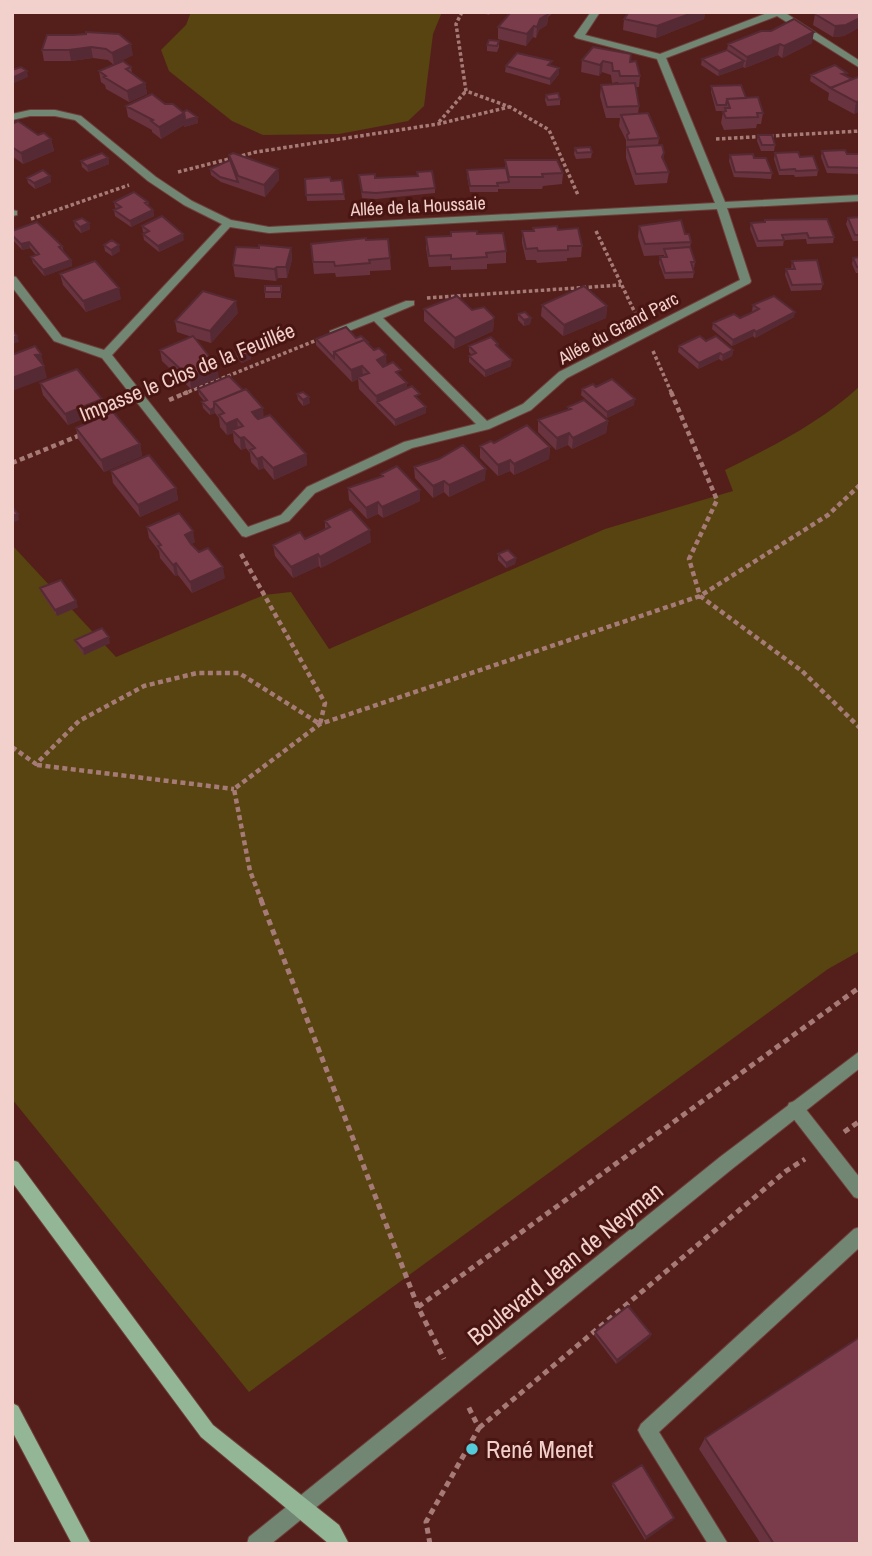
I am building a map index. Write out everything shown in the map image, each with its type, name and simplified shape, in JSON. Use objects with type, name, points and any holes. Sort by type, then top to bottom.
[{"type":"main road","points":[[12,1168],[207,1432],[332,1532],[340,1544]]},
{"type":"main road","points":[[12,1412],[82,1544]]},
{"type":"street","points":[[596,12],[579,36],[661,57],[778,12],[860,65]]},
{"type":"street","name":"Allée du Grand Parc","points":[[246,533],[285,518],[311,490],[408,445],[485,426],[527,407],[563,375],[746,281],[721,206],[661,57]]},
{"type":"street","name":"Allée de la Houssaie","points":[[12,117],[30,113],[55,113],[78,118],[152,179],[188,203],[228,223],[269,230],[860,198]]},
{"type":"street","points":[[106,355],[228,223]]},
{"type":"street","points":[[12,279],[58,339],[106,355],[246,533]]},
{"type":"street","points":[[334,333],[410,303]]},
{"type":"street","points":[[376,317],[485,426]]},
{"type":"street","name":"Boulevard Jean de Neyman","points":[[256,1544],[860,1058]]},
{"type":"street","points":[[795,1108],[860,1191]]},
{"type":"street","points":[[719,1544],[647,1430],[860,1235]]},
{"type":"path","points":[[438,124],[466,91],[456,24],[462,12]]},
{"type":"path","points":[[466,91],[510,107],[549,130],[645,333],[717,500],[689,559],[700,596],[802,671],[860,728]]},
{"type":"path","points":[[24,221],[84,199],[256,152],[438,124],[510,107]]},
{"type":"path","points":[[694,140],[860,131]]},
{"type":"path","points":[[410,303],[433,297],[621,285]]},
{"type":"path","name":"Impasse le Clos de la Feuillée","points":[[148,409],[334,333]]},
{"type":"path","name":"Impasse le Clos de la Feuillée","points":[[12,463],[86,433]]},
{"type":"path","points":[[12,747],[36,764],[234,789],[320,724],[700,596],[828,515],[860,485]]},
{"type":"path","points":[[246,533],[238,547],[325,703],[320,724]]},
{"type":"path","points":[[36,764],[79,720],[144,686],[197,673],[239,673],[320,724]]},
{"type":"path","points":[[234,789],[250,871],[418,1307],[860,988]]},
{"type":"path","points":[[479,1428],[786,1171],[860,1121]]},
{"type":"shaded area","points":[[191,12],[442,12],[433,34],[424,106],[408,121],[339,134],[263,135],[232,121],[169,71],[161,50],[186,25]]},
{"type":"shaded area","points":[[860,386],[860,951],[828,969],[249,1392],[12,1099],[12,545],[116,657],[264,595],[291,592],[329,649],[605,529],[733,491],[725,470],[812,423]]},
{"type":"building","points":[[511,12],[548,14],[527,34],[498,27]]},
{"type":"building","points":[[629,12],[695,12],[657,26],[624,19]]},
{"type":"building","points":[[860,12],[860,18],[846,25],[835,26],[815,14]]},
{"type":"building","points":[[794,19],[814,32],[784,46],[780,44],[747,57],[728,44],[761,31],[771,31]]},
{"type":"building","points":[[86,32],[119,34],[131,44],[112,53],[106,49],[91,47],[42,50],[47,35]]},
{"type":"building","points":[[489,40],[499,41],[497,46],[487,45]]},
{"type":"building","points":[[593,47],[631,54],[630,62],[636,61],[640,76],[620,76],[619,71],[613,71],[612,63],[603,61],[600,65],[582,60]]},
{"type":"building","points":[[727,50],[744,61],[719,71],[702,59]]},
{"type":"building","points":[[517,53],[552,61],[548,65],[559,68],[550,79],[506,66]]},
{"type":"building","points":[[123,61],[131,67],[126,69],[145,83],[127,91],[99,71]]},
{"type":"building","points":[[835,65],[847,73],[842,74],[852,79],[831,88],[811,75]]},
{"type":"building","points":[[21,67],[27,71],[12,78],[12,70]]},
{"type":"building","points":[[858,77],[860,101],[856,102],[830,88]]},
{"type":"building","points":[[635,83],[639,106],[607,107],[601,85]]},
{"type":"building","points":[[741,85],[746,98],[727,99],[726,105],[717,105],[711,86]]},
{"type":"building","points":[[558,93],[560,99],[548,100],[546,95]]},
{"type":"building","points":[[152,94],[165,104],[173,104],[184,113],[159,127],[151,121],[153,120],[126,106]]},
{"type":"building","points":[[758,97],[763,113],[757,113],[758,117],[726,118],[723,112],[726,111],[725,108],[730,108],[727,99]]},
{"type":"building","points":[[187,110],[197,117],[183,121],[183,112]]},
{"type":"building","points":[[648,113],[659,138],[628,140],[629,133],[621,115]]},
{"type":"building","points":[[18,121],[38,135],[44,133],[51,139],[21,153],[12,147],[12,124]]},
{"type":"building","points":[[758,135],[772,135],[775,145],[762,145]]},
{"type":"building","points":[[662,145],[662,157],[669,172],[636,174],[627,147]]},
{"type":"building","points":[[590,147],[592,152],[577,153],[575,148]]},
{"type":"building","points":[[845,150],[847,154],[859,154],[860,168],[828,167],[822,151]]},
{"type":"building","points":[[798,152],[800,157],[813,156],[818,170],[780,170],[775,153]]},
{"type":"building","points":[[102,153],[108,158],[87,166],[81,161]]},
{"type":"building","points":[[233,153],[278,169],[264,185],[238,176],[229,155]]},
{"type":"building","points":[[753,154],[754,158],[766,158],[772,173],[735,172],[730,155]]},
{"type":"building","points":[[230,160],[238,182],[220,177],[210,169]]},
{"type":"building","points":[[505,160],[557,160],[563,173],[542,174],[543,177],[509,177]]},
{"type":"building","points":[[506,168],[509,182],[497,183],[498,186],[470,186],[467,170]]},
{"type":"building","points":[[43,170],[50,176],[34,183],[27,178]]},
{"type":"building","points":[[432,171],[435,188],[376,193],[362,192],[359,175],[375,174],[375,178],[418,176],[417,172]]},
{"type":"building","points":[[330,177],[331,181],[342,180],[344,194],[306,195],[305,179]]},
{"type":"building","points":[[134,192],[148,202],[145,203],[153,210],[130,221],[114,210],[121,207],[114,202]]},
{"type":"building","points":[[162,216],[183,234],[158,246],[143,234],[149,231],[142,226]]},
{"type":"building","points":[[860,217],[860,235],[855,235],[848,218]]},
{"type":"building","points":[[82,218],[89,223],[80,227],[74,221]]},
{"type":"building","points":[[827,219],[834,237],[809,238],[807,233],[782,235],[784,240],[758,241],[751,223],[765,220]]},
{"type":"building","points":[[681,220],[685,234],[689,234],[691,242],[645,244],[639,226]]},
{"type":"building","points":[[37,222],[62,246],[59,247],[71,260],[43,270],[31,257],[39,254],[29,242],[21,244],[12,235],[12,231]]},
{"type":"building","points":[[557,226],[558,230],[578,228],[582,246],[568,246],[568,250],[526,249],[522,231]]},
{"type":"building","points":[[477,231],[477,234],[503,233],[506,251],[486,253],[487,257],[451,259],[451,255],[429,256],[426,237]]},
{"type":"building","points":[[366,238],[388,239],[390,258],[335,266],[334,262],[313,262],[311,244]]},
{"type":"building","points":[[112,240],[119,245],[111,250],[104,245]]},
{"type":"building","points":[[259,245],[291,248],[286,267],[274,269],[233,265],[236,247],[259,248]]},
{"type":"building","points":[[690,247],[695,262],[691,262],[694,272],[665,273],[660,257],[667,257],[664,249]]},
{"type":"building","points":[[860,257],[860,267],[857,267],[853,258]]},
{"type":"building","points":[[817,260],[823,284],[792,285],[786,269],[795,269],[792,261]]},
{"type":"building","points":[[95,261],[119,288],[83,301],[60,274]]},
{"type":"building","points":[[265,286],[281,286],[281,292],[265,292]]},
{"type":"building","points":[[584,286],[607,306],[564,325],[542,305]]},
{"type":"building","points":[[203,291],[236,301],[210,331],[175,321]]},
{"type":"building","points":[[457,296],[472,310],[484,307],[494,317],[493,320],[455,338],[424,309]]},
{"type":"building","points":[[774,296],[795,312],[756,332],[754,330],[733,340],[713,323],[734,314],[740,318],[759,309],[753,305]]},
{"type":"building","points":[[525,312],[531,318],[524,320],[518,314]]},
{"type":"building","points":[[346,327],[356,338],[361,336],[369,343],[364,340],[334,352],[334,358],[316,339]]},
{"type":"building","points":[[193,336],[217,366],[190,378],[160,350]]},
{"type":"building","points":[[700,336],[706,341],[716,336],[733,350],[699,363],[679,346]]},
{"type":"building","points":[[491,337],[512,360],[485,371],[469,356],[476,353],[469,346]]},
{"type":"building","points":[[364,340],[374,350],[379,348],[386,355],[377,360],[383,367],[393,362],[401,370],[396,372],[407,383],[376,396],[358,377],[369,373],[362,366],[351,370],[334,352]]},
{"type":"building","points":[[35,346],[41,354],[35,355],[44,366],[12,378],[12,355]]},
{"type":"building","points":[[245,348],[250,353],[241,357],[236,352]]},
{"type":"building","points":[[77,369],[102,399],[65,414],[40,383]]},
{"type":"building","points":[[229,376],[243,390],[214,402],[214,408],[210,410],[202,402],[207,400],[198,389]]},
{"type":"building","points":[[612,379],[635,399],[607,412],[582,389],[593,384],[596,387]]},
{"type":"building","points":[[412,386],[420,394],[415,396],[426,407],[395,420],[377,402]]},
{"type":"building","points":[[246,389],[263,408],[252,412],[255,416],[258,419],[270,415],[306,454],[273,468],[262,457],[257,459],[250,450],[255,448],[232,430],[243,426],[237,419],[226,424],[219,415],[224,413],[214,402]]},
{"type":"building","points":[[303,392],[309,397],[303,400],[297,394]]},
{"type":"building","points":[[584,400],[608,421],[573,438],[569,433],[557,438],[538,420],[571,409],[568,407]]},
{"type":"building","points":[[113,412],[140,444],[101,460],[76,428]]},
{"type":"building","points":[[527,425],[550,447],[514,464],[510,460],[498,465],[480,446],[491,441],[494,443]]},
{"type":"building","points":[[463,445],[486,469],[449,485],[444,481],[433,486],[414,467],[439,459]]},
{"type":"building","points":[[149,455],[176,488],[138,505],[111,471]]},
{"type":"building","points":[[397,466],[420,490],[382,507],[378,502],[366,508],[348,488],[383,476],[381,474]]},
{"type":"building","points":[[351,509],[370,530],[320,557],[318,554],[291,567],[273,545],[300,532],[305,539],[330,527],[325,521]]},
{"type":"building","points":[[179,513],[193,531],[185,535],[191,544],[199,552],[208,548],[223,567],[190,582],[176,563],[173,565],[165,555],[147,527]]},
{"type":"building","points":[[508,550],[516,558],[506,563],[498,554]]},
{"type":"building","points":[[61,580],[76,601],[55,610],[40,588]]},
{"type":"building","points":[[102,628],[109,637],[83,649],[75,640]]},
{"type":"building","points":[[628,1306],[651,1334],[617,1360],[595,1332]]},
{"type":"building","points":[[860,1337],[860,1544],[774,1544],[705,1438]]},
{"type":"building","points":[[642,1465],[674,1518],[646,1537],[613,1483]]},
{"type":"place","name":"René Menet","points":[[472,1449]]}]
